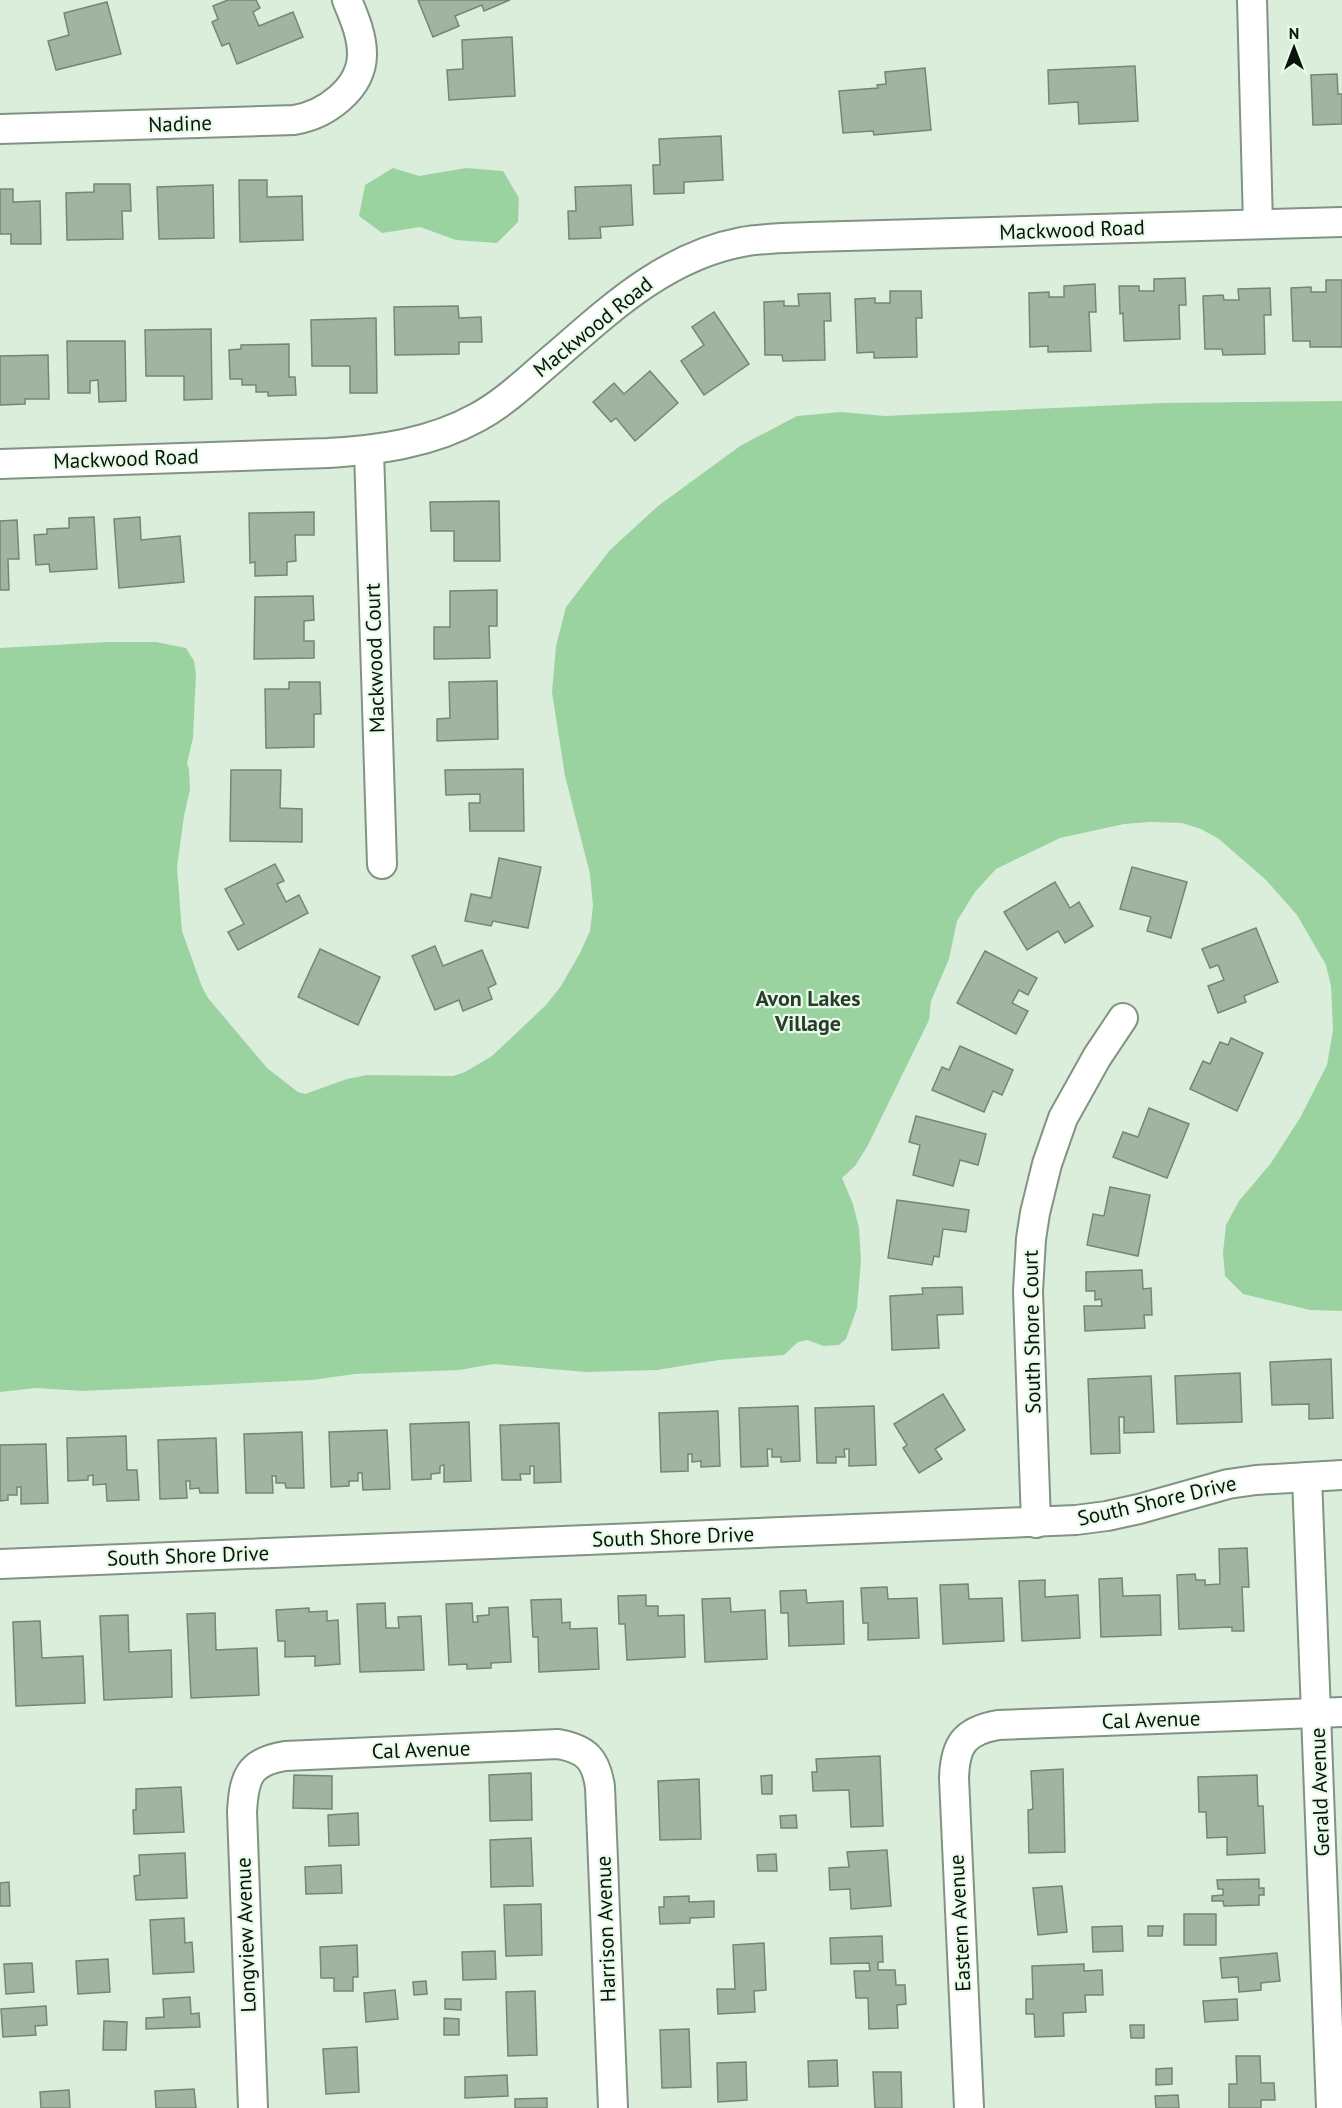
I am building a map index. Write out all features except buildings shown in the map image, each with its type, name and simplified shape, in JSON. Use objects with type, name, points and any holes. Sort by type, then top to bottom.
[{"type":"street","name":"Nadine","points":[[0,129],[294,120],[310,117],[337,101],[359,71],[362,56],[359,32],[347,0]]},
{"type":"street","points":[[1252,0],[1258,225]]},
{"type":"street","name":"Mackwood Road","points":[[0,464],[369,451],[409,444],[437,435],[479,416],[520,387],[611,308],[648,281],[705,253],[740,243],[775,238],[1342,222]]},
{"type":"street","name":"Mackwood Court","points":[[369,451],[382,864]]},
{"type":"street","name":"South Shore Court","points":[[1036,1523],[1028,1291],[1034,1222],[1047,1164],[1063,1118],[1097,1057],[1123,1018]]},
{"type":"street","name":"South Shore Drive","points":[[0,1564],[1036,1523],[1107,1516],[1228,1484],[1342,1475]]},
{"type":"street","name":"Gerald Avenue","points":[[1307,1477],[1329,1713],[1331,2108]]},
{"type":"street","name":"Cal Avenue","points":[[963,1740],[974,1732],[998,1725],[1329,1713]]},
{"type":"street","name":"Eastern Avenue","points":[[963,1740],[957,1751],[954,1778],[969,2108]]},
{"type":"street","name":"Cal Avenue","points":[[256,1766],[268,1758],[285,1756],[558,1744],[573,1747],[586,1754]]},
{"type":"street","name":"Harrison Avenue","points":[[586,1754],[594,1763],[600,1787],[614,2108]]},
{"type":"street","name":"Longview Avenue","points":[[253,2108],[242,1812],[243,1789],[247,1777],[256,1766]]},
{"type":"shaded area","points":[[393,168],[419,176],[466,168],[503,171],[519,198],[518,222],[497,243],[456,240],[420,227],[382,233],[359,216],[365,185]]},
{"type":"shaded area","points":[[1342,401],[1342,1311],[1310,1310],[1243,1294],[1225,1276],[1223,1253],[1226,1225],[1239,1201],[1271,1163],[1300,1118],[1327,1065],[1333,1030],[1331,986],[1326,965],[1297,915],[1266,880],[1219,839],[1201,829],[1182,823],[1150,822],[1124,824],[1060,838],[996,869],[975,892],[957,921],[949,959],[931,1001],[929,1020],[867,1147],[855,1166],[842,1178],[853,1204],[859,1228],[861,1261],[857,1308],[846,1339],[839,1345],[824,1346],[807,1340],[798,1342],[784,1355],[719,1360],[657,1370],[586,1372],[494,1364],[459,1370],[355,1374],[312,1380],[83,1391],[36,1388],[0,1392],[0,648],[107,642],[156,642],[186,648],[194,661],[196,674],[193,738],[187,763],[190,789],[177,867],[182,931],[208,998],[267,1068],[298,1092],[305,1094],[347,1079],[367,1075],[453,1076],[465,1072],[492,1056],[546,1005],[561,986],[590,931],[593,906],[590,874],[565,776],[552,692],[556,646],[566,607],[610,550],[658,506],[740,446],[797,416],[841,412],[885,416],[1163,403]]},
{"type":"district","name":"Avon Lakes Village","points":[[808,1010]]}]
